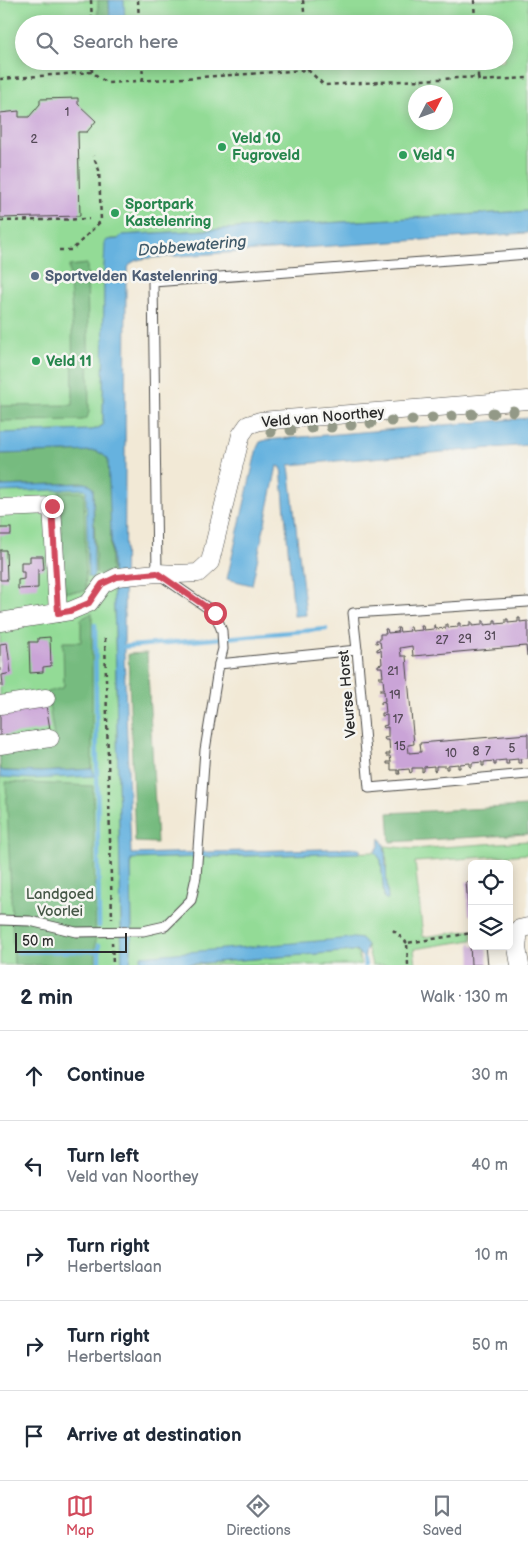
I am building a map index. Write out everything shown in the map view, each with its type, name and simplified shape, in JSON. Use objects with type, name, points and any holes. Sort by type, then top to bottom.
[{"type":"street","name":"Veld van Noorthey","points":[[58,613],[70,611],[89,603],[102,584],[117,577],[157,573],[198,573],[210,562],[241,435],[248,425],[260,420],[528,400]]},
{"type":"street","points":[[0,508],[52,506],[58,613],[0,622]]},
{"type":"street","points":[[0,705],[46,698]]},
{"type":"street","points":[[0,745],[50,738]]},
{"type":"street","points":[[520,965],[517,948],[519,929],[528,927]]},
{"type":"lane","points":[[0,920],[30,921],[76,932],[136,931],[165,926],[191,900],[196,877],[205,750],[222,649],[222,630],[215,613],[157,573],[153,282],[528,254]]},
{"type":"lane","name":"Veurse Horst","points":[[528,602],[353,613],[369,788],[528,774]]},
{"type":"lane","points":[[219,664],[357,650]]},
{"type":"path","points":[[91,0],[92,15]]},
{"type":"path","points":[[138,0],[139,15]]},
{"type":"path","points":[[303,0],[304,15]]},
{"type":"path","points":[[474,0],[475,15]]},
{"type":"path","points":[[142,70],[143,80]]},
{"type":"path","points":[[0,79],[92,72],[107,83],[308,70],[324,85],[478,77]]},
{"type":"path","points":[[478,70],[479,81],[528,78]]},
{"type":"path","points":[[59,250],[72,250],[101,220],[99,170],[93,156]]},
{"type":"path","points":[[0,221],[89,218]]},
{"type":"path","points":[[105,638],[115,932],[113,965]]},
{"type":"path","points":[[393,930],[407,942],[408,965]]},
{"type":"path","points":[[407,942],[468,934]]},
{"type":"green space","name":"Sportpark Kastelenring","points":[[0,0],[528,0],[528,211],[122,235],[118,239],[110,239],[104,266],[103,425],[96,429],[0,433]]},
{"type":"green space","points":[[98,0],[109,0],[110,15],[98,15]]},
{"type":"green space","points":[[87,264],[89,412],[87,418],[83,420],[0,421],[0,406],[73,405],[72,316],[69,266]]},
{"type":"green space","points":[[96,451],[105,456],[110,465],[111,572],[96,574],[93,489],[90,485],[85,483],[0,486],[0,454]]},
{"type":"green space","name":"Landgoed Voorlei","points":[[0,454],[108,459],[115,633],[122,965],[0,965]]},
{"type":"green space","points":[[59,492],[84,492],[86,591],[65,592]]},
{"type":"green space","points":[[92,613],[92,769],[41,772],[3,771],[0,769],[0,751],[55,743],[47,692],[63,688],[63,642],[81,642],[81,619]]},
{"type":"green space","points":[[147,653],[157,843],[135,842],[128,654]]},
{"type":"green space","points":[[6,782],[93,786],[96,965],[14,965]]},
{"type":"green space","points":[[528,806],[528,834],[390,842],[388,813]]},
{"type":"green space","points":[[528,841],[528,854],[415,862],[423,937],[468,931],[468,941],[414,949],[416,965],[372,965],[367,945],[141,956],[140,965],[130,965],[132,936],[131,859],[375,852],[381,860],[384,898],[387,863],[385,846],[413,849]]},
{"type":"green space","points":[[354,951],[358,953],[361,965],[178,965]]},
{"type":"water","points":[[109,0],[124,0],[125,15],[110,15]]},
{"type":"water","name":"Dobbewatering","points":[[528,211],[528,233],[149,258],[134,261],[129,266],[126,281],[124,652],[131,854],[360,848],[360,853],[131,859],[132,936],[130,965],[122,965],[115,633],[108,459],[96,451],[0,454],[0,433],[91,430],[103,425],[104,266],[105,243],[107,240],[118,239],[122,235]]},
{"type":"water","points":[[528,418],[528,445],[289,465],[306,615],[294,616],[281,467],[277,466],[252,585],[227,579],[257,448],[260,442]]},
{"type":"water","points":[[85,483],[93,489],[94,574],[90,578],[88,576],[86,490],[0,492],[0,486]]},
{"type":"water","points":[[0,769],[3,771],[41,772],[92,769],[95,776],[32,779],[0,777]]},
{"type":"water","points":[[380,838],[385,852],[388,900],[384,898],[381,860],[375,852],[379,846]]},
{"type":"water","points":[[353,938],[362,939],[367,945],[364,959],[354,951],[178,965],[140,965],[141,956]]},
{"type":"building","points":[[78,98],[78,104],[96,121],[87,132],[78,132],[80,216],[0,218],[0,113],[19,111],[19,117],[29,117],[40,104],[40,99]]},
{"type":"building","points":[[0,528],[11,528],[11,535],[0,535]]},
{"type":"building","points":[[0,550],[6,550],[7,580],[0,580]]},
{"type":"building","points":[[30,556],[43,556],[44,569],[38,570],[38,588],[18,589],[18,580],[24,579],[24,572],[21,572],[21,562],[30,562]]},
{"type":"building","points":[[518,618],[520,618],[520,622],[528,621],[528,656],[526,646],[413,656],[412,646],[400,648],[401,656],[406,656],[414,744],[408,745],[409,753],[421,752],[420,743],[528,734],[528,758],[520,759],[521,763],[518,763],[518,759],[508,760],[509,764],[506,764],[506,760],[496,761],[496,765],[494,765],[494,761],[484,762],[484,766],[482,766],[482,762],[472,763],[472,767],[470,767],[470,763],[460,764],[460,768],[458,768],[458,764],[448,765],[448,769],[446,769],[446,766],[436,766],[434,771],[434,766],[424,767],[422,772],[422,768],[412,768],[410,773],[409,769],[399,770],[400,774],[398,774],[398,770],[391,770],[391,764],[387,764],[387,762],[391,762],[390,756],[386,756],[386,754],[390,754],[389,740],[384,738],[388,737],[388,727],[384,728],[383,726],[387,725],[387,715],[382,716],[382,713],[386,713],[385,703],[381,704],[381,702],[385,701],[384,691],[380,691],[380,689],[384,689],[383,679],[379,679],[379,677],[383,677],[382,667],[378,667],[378,665],[382,664],[381,650],[377,651],[377,649],[381,648],[380,642],[376,643],[376,640],[380,640],[380,634],[386,634],[385,629],[387,629],[388,633],[398,632],[397,628],[399,628],[400,632],[410,631],[409,627],[411,627],[412,631],[422,630],[421,626],[423,626],[424,630],[434,629],[434,625],[436,629],[446,628],[446,624],[448,624],[448,628],[458,627],[458,623],[460,623],[460,627],[470,626],[470,622],[472,622],[472,626],[482,625],[482,621],[484,621],[484,625],[494,624],[494,620],[496,620],[496,624],[506,623],[506,619],[508,619],[508,623],[518,622]]},
{"type":"building","points":[[50,637],[51,666],[43,667],[43,672],[30,673],[29,642],[38,642],[38,638]]},
{"type":"building","points":[[7,643],[11,673],[2,675],[3,686],[0,686],[0,644]]},
{"type":"building","points":[[46,705],[50,729],[0,736],[0,713]]},
{"type":"building","points":[[466,882],[468,882],[468,904]]},
{"type":"building","points":[[470,950],[486,950],[488,965],[471,965]]},
{"type":"waterway","points":[[95,625],[99,926]]},
{"type":"waterway","points":[[121,647],[326,629]]},
{"type":"waterway","points":[[99,945],[99,965]]},
{"type":"waterway","points":[[18,952],[99,951]]},
{"type":"waterway","points":[[364,959],[365,965]]},
{"type":"place","name":"Veld 10 Fugroveld","points":[[222,147]]},
{"type":"place","name":"Veld 9","points":[[403,155]]},
{"type":"place","name":"Sportpark Kastelenring","points":[[115,213]]},
{"type":"place","name":"Sportvelden Kastelenring","points":[[35,276]]},
{"type":"place","name":"Veld 11","points":[[36,361]]},
{"type":"route","points":[[52,506],[58,613],[70,611],[89,603],[102,584],[117,577],[157,573],[215,613]]}]
